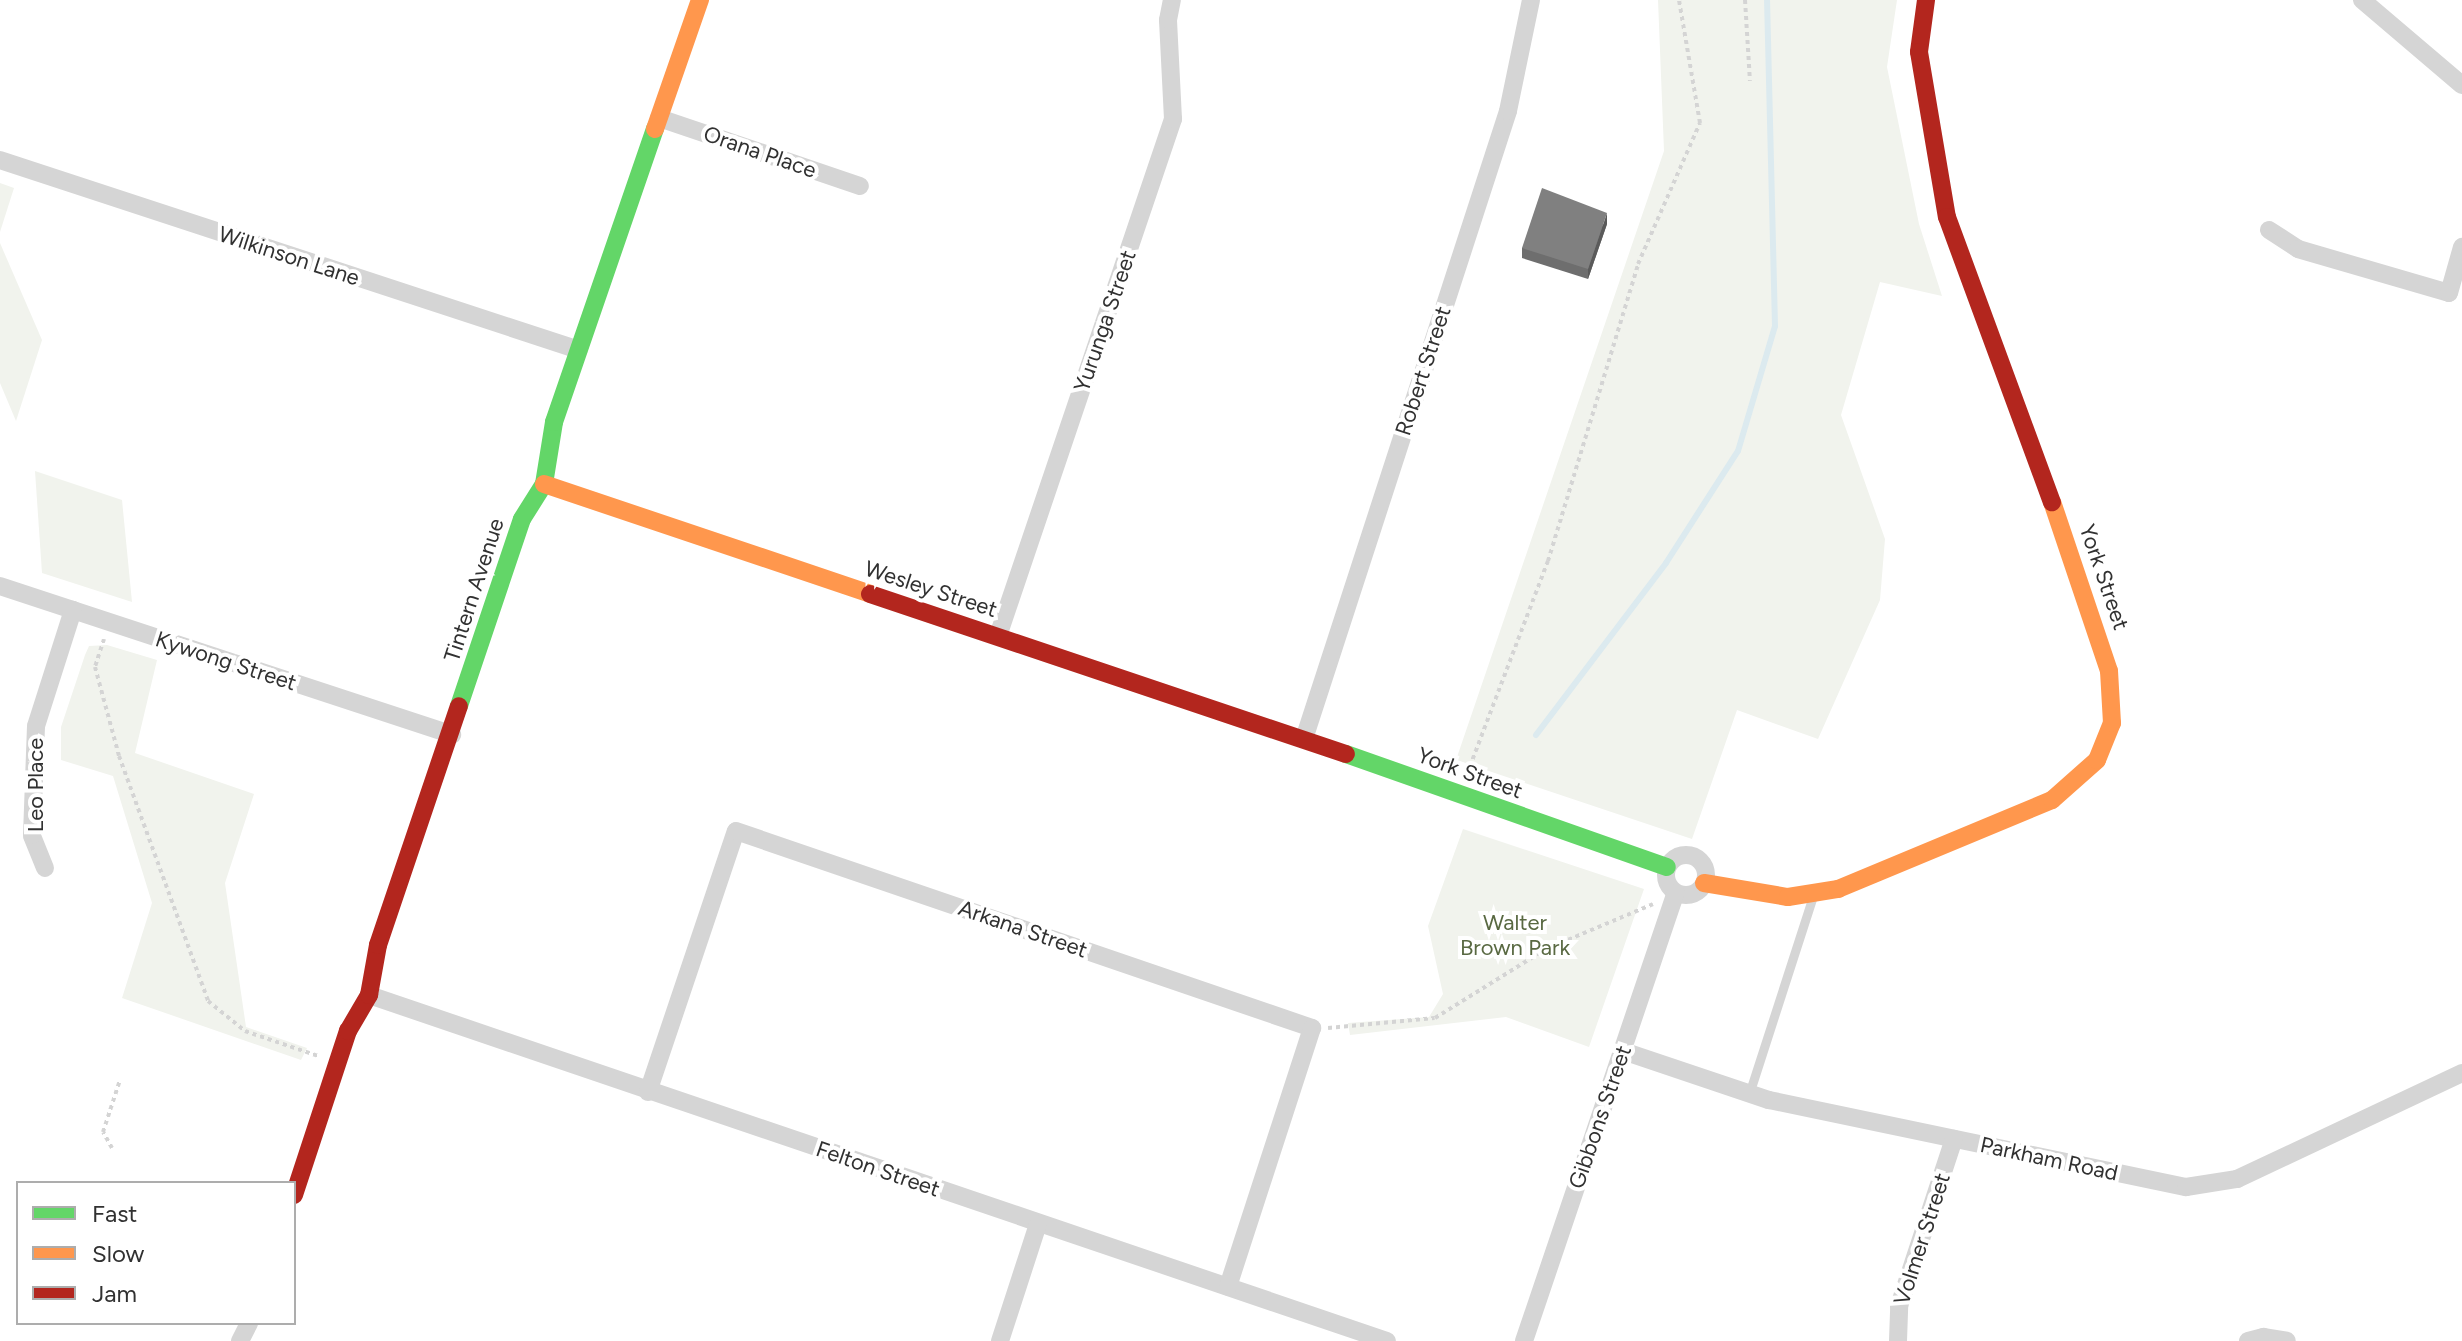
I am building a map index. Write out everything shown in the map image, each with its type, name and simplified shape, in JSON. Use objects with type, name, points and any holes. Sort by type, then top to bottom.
[{"type":"street","name":"Tintern Avenue","points":[[296,1189],[352,1022],[369,995],[378,945],[452,735],[522,519],[544,484],[550,438],[700,0]]},
{"type":"street","name":"Yurunga Street","points":[[998,636],[1173,119],[1168,20],[1172,0]]},
{"type":"street","name":"Robert Street","points":[[1304,739],[1508,111],[1531,0]]},
{"type":"street","name":"York Street","points":[[1704,883],[1761,895],[1813,895],[2052,800],[2097,760],[2112,723],[2109,671],[2071,553],[1947,217],[1922,82],[1920,41],[1926,0]]},
{"type":"street","points":[[2362,0],[2462,85]]},
{"type":"street","name":"Orana Place","points":[[659,118],[860,186]]},
{"type":"street","name":"Wilkinson Lane","points":[[0,160],[579,350]]},
{"type":"street","points":[[2269,230],[2298,249],[2449,293],[2462,247]]},
{"type":"street","name":"Wesley Street","points":[[544,484],[1304,739]]},
{"type":"street","name":"Kywong Street","points":[[0,586],[452,735]]},
{"type":"street","name":"Leo Place","points":[[45,868],[32,835],[36,726],[73,610]]},
{"type":"street","name":"York Street","points":[[1304,739],[1667,867]]},
{"type":"street","name":"Arkana Street","points":[[648,1092],[736,831],[1312,1028]]},
{"type":"street","points":[[1681,855],[1693,856],[1705,870],[1704,883],[1673,902],[1667,882],[1667,867],[1681,855]]},
{"type":"street","name":"Gibbons Street","points":[[1524,1341],[1673,902]]},
{"type":"street","name":"Felton Street","points":[[369,995],[1387,1341]]},
{"type":"street","points":[[1228,1287],[1312,1028]]},
{"type":"street","name":"Parkham Road","points":[[1623,1051],[1749,1094],[2168,1184],[2205,1186],[2237,1179],[2462,1073]]},
{"type":"street","name":"Volmer Street","points":[[1898,1341],[1899,1306],[1954,1139]]},
{"type":"street","points":[[1000,1341],[1038,1224]]},
{"type":"street","points":[[2248,1341],[2263,1337],[2287,1341]]},
{"type":"lane","points":[[1749,1094],[1813,895]]},
{"type":"path","points":[[1460,795],[1548,561],[1638,264],[1700,123],[1679,0]]},
{"type":"path","points":[[1745,0],[1750,81]]},
{"type":"path","points":[[110,623],[95,667],[119,756],[208,1001],[245,1031],[339,1063]]},
{"type":"path","points":[[1312,1028],[1435,1018],[1546,949],[1652,903],[1673,902]]},
{"type":"path","points":[[112,1148],[103,1132],[120,1080]]},
{"type":"green space","points":[[1658,0],[1897,0],[1887,67],[1919,224],[1942,296],[1880,282],[1841,415],[1885,539],[1880,600],[1818,739],[1737,710],[1692,839],[1456,760],[1664,151]]},
{"type":"green space","points":[[0,183],[14,188],[0,232]]},
{"type":"green space","points":[[0,243],[42,340],[16,421],[0,383]]},
{"type":"green space","points":[[35,471],[122,500],[132,602],[42,573]]},
{"type":"green space","points":[[107,645],[157,660],[135,753],[254,794],[225,883],[246,1027],[307,1048],[301,1060],[122,998],[152,903],[113,776],[61,760],[61,727],[85,655],[89,646]]},
{"type":"green space","name":"Walter Brown Park","points":[[1463,829],[1644,889],[1589,1047],[1506,1017],[1350,1035],[1348,1023],[1429,1017],[1443,994],[1428,926]]},
{"type":"building","points":[[1542,188],[1607,213],[1588,269],[1522,248]]},
{"type":"waterway","points":[[1536,735],[1666,563],[1738,451],[1775,326],[1767,0]]},
{"type":"traffic: fast","points":[[459,706],[522,519],[544,484],[554,422],[655,129]]},
{"type":"traffic: fast","points":[[1346,754],[1667,867]]},
{"type":"traffic: slow","points":[[655,129],[700,0]]},
{"type":"traffic: slow","points":[[544,484],[870,594]]},
{"type":"traffic: slow","points":[[1704,883],[1788,897],[1838,889],[2052,800],[2097,760],[2112,723],[2109,671],[2052,502]]},
{"type":"traffic: jam","points":[[1926,0],[1919,52],[1947,217],[2052,502]]},
{"type":"traffic: jam","points":[[870,594],[1346,754]]},
{"type":"traffic: jam","points":[[296,1189],[348,1031],[369,995],[378,945],[459,706]]}]
